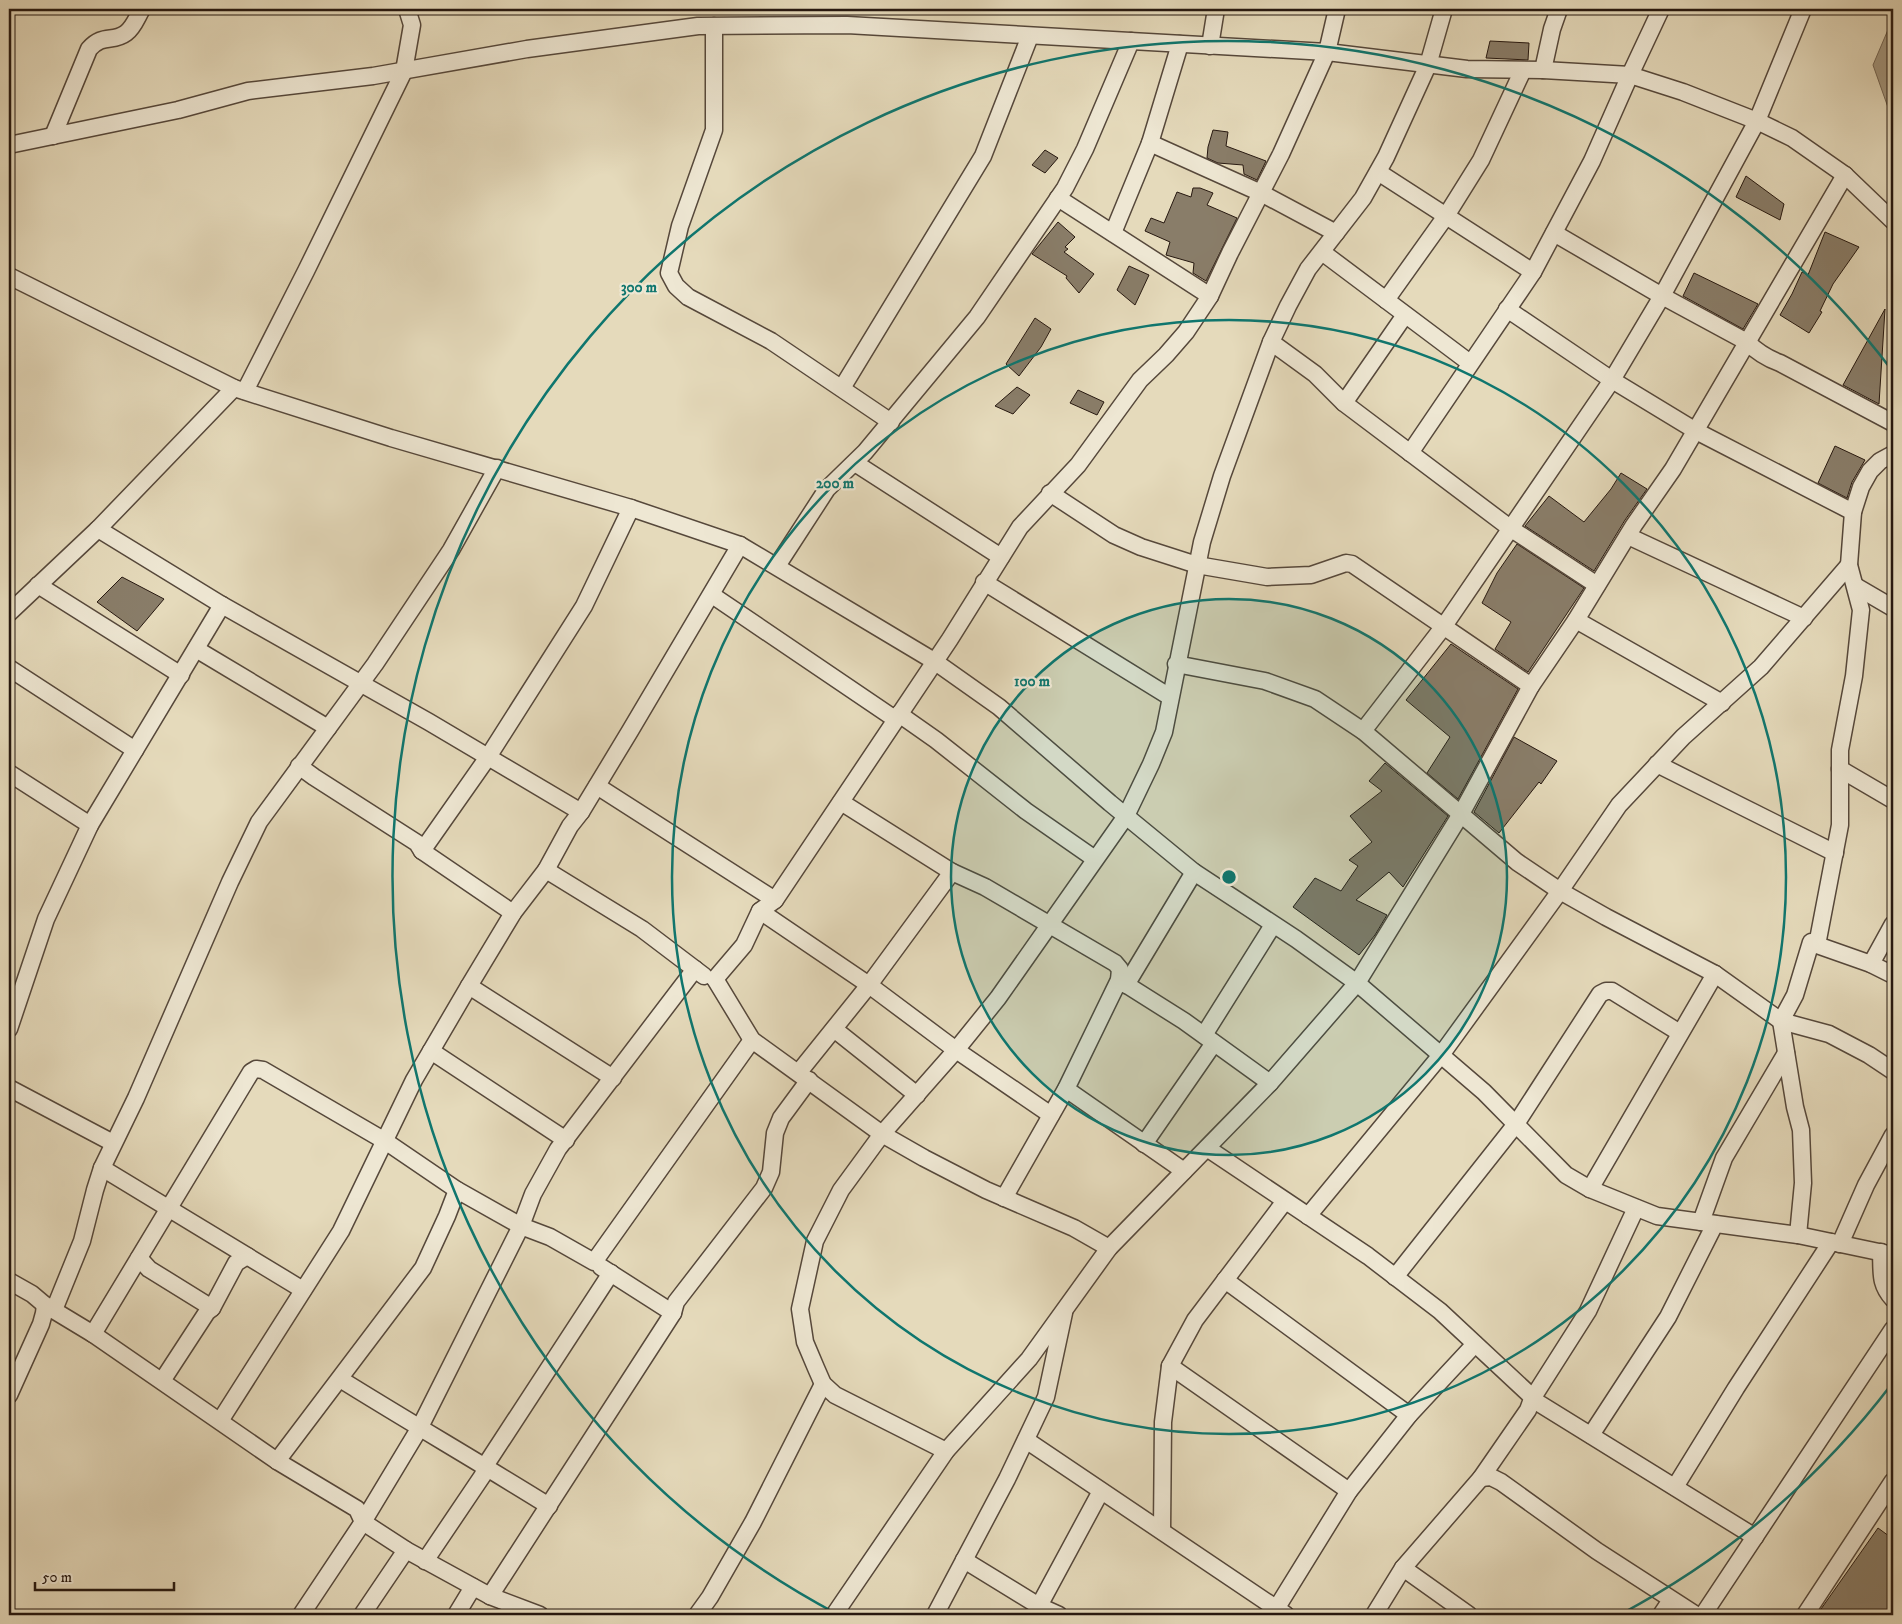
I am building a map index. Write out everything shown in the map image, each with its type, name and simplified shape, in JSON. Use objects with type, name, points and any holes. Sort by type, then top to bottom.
[{"type":"street","points":[[53,136],[89,49],[102,39],[124,34],[132,27],[142,9]]},
{"type":"street","points":[[9,613],[98,529],[239,390],[306,271],[404,71],[412,25],[407,9]]},
{"type":"street","points":[[1210,46],[1216,9]]},
{"type":"street","points":[[715,979],[744,945],[760,911],[775,900],[842,802],[1020,527],[1078,465],[1140,380],[1186,332],[1210,296],[1281,154],[1327,52],[1336,9]]},
{"type":"street","points":[[946,1450],[836,1395],[823,1384],[805,1342],[800,1309],[815,1241],[840,1190],[882,1134],[956,1050],[998,998],[1126,816],[1164,732],[1176,664],[1202,542],[1222,476],[1271,342],[1308,269],[1363,198],[1386,157],[1428,64],[1444,9]]},
{"type":"street","points":[[1543,70],[1552,29],[1559,9]]},
{"type":"street","points":[[1410,453],[1533,272],[1592,161],[1661,9]]},
{"type":"street","points":[[1363,731],[1444,626],[1612,380],[1662,296],[1758,121],[1803,9]]},
{"type":"street","points":[[9,145],[178,110],[248,91],[373,76],[527,49],[698,26],[847,25],[1327,52],[1467,69],[1543,70],[1630,75],[1683,92],[1758,121],[1792,138],[1845,175],[1893,221]]},
{"type":"street","points":[[714,26],[714,130],[680,226],[668,273],[676,286],[688,297],[771,340],[891,422]]},
{"type":"street","points":[[842,388],[983,156],[1030,36]]},
{"type":"street","points":[[777,566],[827,489],[854,463],[891,422],[977,317],[1058,198],[1085,149],[1130,41]]},
{"type":"street","points":[[1113,233],[1150,143],[1180,44]]},
{"type":"street","points":[[1386,300],[1446,216],[1480,160],[1523,70]]},
{"type":"street","points":[[1150,143],[1261,193],[1336,233]]},
{"type":"street","points":[[1378,172],[1533,272]]},
{"type":"street","points":[[834,1615],[946,1450],[1029,1358],[1109,1248],[1270,1083],[1357,983],[1460,814],[1531,686],[1576,620],[1628,536],[1674,469],[1845,175]]},
{"type":"street","points":[[1058,198],[1210,296]]},
{"type":"street","points":[[1554,233],[1662,296],[1747,342],[1756,352],[1893,423]]},
{"type":"street","points":[[1322,252],[1470,363]]},
{"type":"street","points":[[9,276],[239,390],[391,438],[631,508],[740,545],[934,662],[999,707],[1194,872],[1357,983],[1484,1092],[1566,1175],[1590,1189],[1657,1216],[1798,1235],[1887,1253],[1882,1281],[1886,1292],[1893,1299]]},
{"type":"street","points":[[1507,309],[1612,380],[1696,431],[1853,512]]},
{"type":"street","points":[[1344,403],[1405,315]]},
{"type":"street","points":[[1271,342],[1315,374],[1344,403],[1510,528],[1597,585]]},
{"type":"street","points":[[1817,945],[1840,824],[1840,750],[1854,676],[1861,610],[1857,588],[1849,565],[1853,512],[1862,486],[1870,471],[1889,462]]},
{"type":"street","points":[[854,463],[1001,557]]},
{"type":"street","points":[[9,1395],[41,1324],[44,1313],[49,1308],[82,1241],[102,1168],[136,1098],[230,882],[259,822],[361,683],[451,550],[497,468]]},
{"type":"street","points":[[1050,494],[1114,534],[1141,548],[1197,565],[1267,577],[1311,575],[1326,572],[1346,564],[1352,564],[1531,686]]},
{"type":"street","points":[[422,851],[488,757],[584,606],[631,508]]},
{"type":"street","points":[[98,529],[222,605],[361,683],[581,812]]},
{"type":"street","points":[[1628,536],[1804,618]]},
{"type":"street","points":[[220,1421],[341,1231],[414,1080],[469,986],[513,913],[546,870],[570,826],[597,786],[740,545]]},
{"type":"street","points":[[1308,1216],[1441,1055],[1560,891],[1619,805],[1683,737],[1761,667],[1849,565]]},
{"type":"street","points":[[984,582],[1170,697]]},
{"type":"street","points":[[38,585],[181,675]]},
{"type":"street","points":[[1857,588],[1893,608]]},
{"type":"street","points":[[712,595],[936,740],[1026,811],[1095,859]]},
{"type":"street","points":[[9,1029],[46,919],[90,825],[222,605]]},
{"type":"street","points":[[1576,620],[1722,702]]},
{"type":"street","points":[[196,649],[328,728]]},
{"type":"street","points":[[1176,664],[1265,681],[1315,699],[1363,731],[1517,862],[1560,891],[1715,974],[1781,1020],[1829,1034],[1869,1055],[1893,1071]]},
{"type":"street","points":[[9,668],[135,750]]},
{"type":"street","points":[[1657,764],[1835,853]]},
{"type":"street","points":[[299,766],[417,842],[422,851],[513,913]]},
{"type":"street","points":[[1840,769],[1893,800]]},
{"type":"street","points":[[9,773],[90,825]]},
{"type":"street","points":[[597,786],[775,900]]},
{"type":"street","points":[[842,802],[952,872],[985,887],[1115,963],[1120,969],[1123,982],[1209,1039],[1270,1083]]},
{"type":"street","points":[[546,870],[642,930],[706,978],[715,979]]},
{"type":"street","points":[[490,1596],[673,1314],[676,1302],[764,1188],[771,1172],[775,1133],[804,1076],[834,1029],[869,985],[952,872]]},
{"type":"street","points":[[1004,1198],[1066,1089],[1123,982],[1194,872]]},
{"type":"street","points":[[760,911],[869,985],[956,1050],[1051,1115]]},
{"type":"street","points":[[1870,964],[1893,924]]},
{"type":"street","points":[[1144,1144],[1209,1039],[1273,925]]},
{"type":"street","points":[[1798,1235],[1803,1182],[1801,1130],[1795,1107],[1781,1020],[1795,995],[1811,942],[1870,964],[1893,975]]},
{"type":"street","points":[[301,1615],[363,1522],[419,1429],[521,1226],[533,1194],[558,1149],[695,969]]},
{"type":"street","points":[[1590,1189],[1715,974]]},
{"type":"street","points":[[715,979],[752,1040],[882,1134],[924,1158],[1004,1198],[1074,1228],[1109,1248]]},
{"type":"street","points":[[469,986],[613,1078]]},
{"type":"street","points":[[1395,1277],[1516,1124],[1600,994],[1606,990],[1612,991],[1680,1033]]},
{"type":"street","points":[[834,1029],[917,1095]]},
{"type":"street","points":[[594,1262],[752,1040]]},
{"type":"street","points":[[431,1051],[566,1140]]},
{"type":"street","points":[[1591,1435],[1668,1317],[1708,1223],[1724,1158],[1786,1053]]},
{"type":"street","points":[[93,1334],[250,1072],[256,1069],[263,1070],[385,1140],[456,1190],[521,1226],[550,1237],[594,1262],[673,1314]]},
{"type":"street","points":[[9,1088],[113,1143]]},
{"type":"street","points":[[1066,1089],[1184,1171]]},
{"type":"street","points":[[1675,1487],[1736,1388],[1836,1243],[1893,1135]]},
{"type":"street","points":[[1207,1148],[1368,1256],[1440,1311],[1532,1399],[1755,1537]]},
{"type":"street","points":[[102,1168],[303,1290]]},
{"type":"street","points":[[277,1461],[423,1268],[447,1216],[456,1190]]},
{"type":"street","points":[[1162,1531],[1163,1422],[1170,1366],[1195,1320],[1285,1201]]},
{"type":"street","points":[[1374,1615],[1403,1568],[1481,1478],[1528,1410],[1532,1399],[1588,1311],[1636,1208]]},
{"type":"street","points":[[162,1381],[207,1312],[212,1308],[236,1263],[247,1256]]},
{"type":"street","points":[[138,1258],[150,1269],[212,1308]]},
{"type":"street","points":[[426,1561],[611,1273]]},
{"type":"street","points":[[1225,1280],[1409,1415]]},
{"type":"street","points":[[9,1281],[93,1334],[277,1461],[357,1509],[363,1522],[406,1550],[490,1596],[540,1615]]},
{"type":"street","points":[[935,1615],[1026,1440],[1046,1397],[1065,1309]]},
{"type":"street","points":[[1703,1615],[1893,1328]]},
{"type":"street","points":[[1026,1440],[1281,1612],[1349,1491],[1409,1415],[1475,1344]]},
{"type":"street","points":[[1170,1366],[1349,1491]]},
{"type":"street","points":[[340,1379],[419,1429],[486,1466],[549,1506]]},
{"type":"street","points":[[697,1615],[710,1597],[753,1522],[823,1384]]},
{"type":"street","points":[[1481,1478],[1491,1477],[1501,1482],[1597,1551],[1696,1615]]},
{"type":"street","points":[[1805,1615],[1893,1481]]},
{"type":"street","points":[[1039,1606],[1101,1491]]},
{"type":"street","points":[[362,1615],[406,1550]]},
{"type":"street","points":[[964,1560],[1039,1606],[1059,1615]]},
{"type":"street","points":[[1403,1568],[1469,1615]]},
{"type":"street","points":[[456,1615],[473,1587]]},
{"type":"street","points":[[1661,1615],[1671,1600]]},
{"type":"shaded area","points":[[1893,18],[1893,115],[1890,113],[1873,65]]},
{"type":"building","points":[[1490,41],[1529,43],[1528,60],[1486,58]]},
{"type":"building","points":[[1213,130],[1228,132],[1226,146],[1266,161],[1257,180],[1244,174],[1243,165],[1218,163],[1207,158]]},
{"type":"building","points":[[1045,150],[1058,158],[1045,173],[1032,165]]},
{"type":"building","points":[[1746,176],[1784,204],[1780,220],[1736,197]]},
{"type":"building","points":[[1193,188],[1200,188],[1213,193],[1207,205],[1237,218],[1206,281],[1193,273],[1194,263],[1166,255],[1170,242],[1145,231],[1151,218],[1164,223],[1177,192],[1191,197]]},
{"type":"building","points":[[1058,222],[1075,237],[1065,247],[1068,249],[1064,252],[1094,274],[1079,293],[1066,278],[1067,276],[1032,254]]},
{"type":"building","points":[[1825,232],[1859,247],[1833,284],[1820,311],[1822,312],[1809,333],[1780,315],[1802,272],[1808,275]]},
{"type":"building","points":[[1129,266],[1149,275],[1135,305],[1117,290]]},
{"type":"building","points":[[1694,273],[1758,304],[1743,329],[1683,296]]},
{"type":"building","points":[[1885,309],[1879,404],[1843,385]]},
{"type":"building","points":[[1035,318],[1051,329],[1041,347],[1019,376],[1006,364]]},
{"type":"building","points":[[1017,387],[1030,395],[1013,414],[995,406]]},
{"type":"building","points":[[1078,390],[1104,402],[1097,415],[1070,403]]},
{"type":"building","points":[[1835,446],[1865,460],[1852,482],[1847,498],[1818,483]]},
{"type":"building","points":[[1621,473],[1647,489],[1625,520],[1594,571],[1525,526],[1549,496],[1584,522],[1611,489]]},
{"type":"building","points":[[1517,544],[1584,588],[1528,672],[1495,649],[1511,622],[1482,603],[1497,573]]},
{"type":"building","points":[[122,577],[164,599],[137,631],[97,602]]},
{"type":"building","points":[[1451,644],[1518,689],[1458,799],[1427,773],[1450,737],[1406,700]]},
{"type":"building","points":[[1514,737],[1557,761],[1541,784],[1539,782],[1499,833],[1474,812]]},
{"type":"building","points":[[1385,763],[1448,816],[1403,887],[1389,872],[1356,900],[1387,915],[1375,935],[1359,955],[1293,907],[1315,878],[1341,891],[1358,866],[1349,860],[1372,842],[1350,816],[1382,791],[1369,781]]},
{"type":"building","points":[[1878,1528],[1893,1539],[1893,1610],[1890,1615],[1830,1615],[1821,1609]]}]
